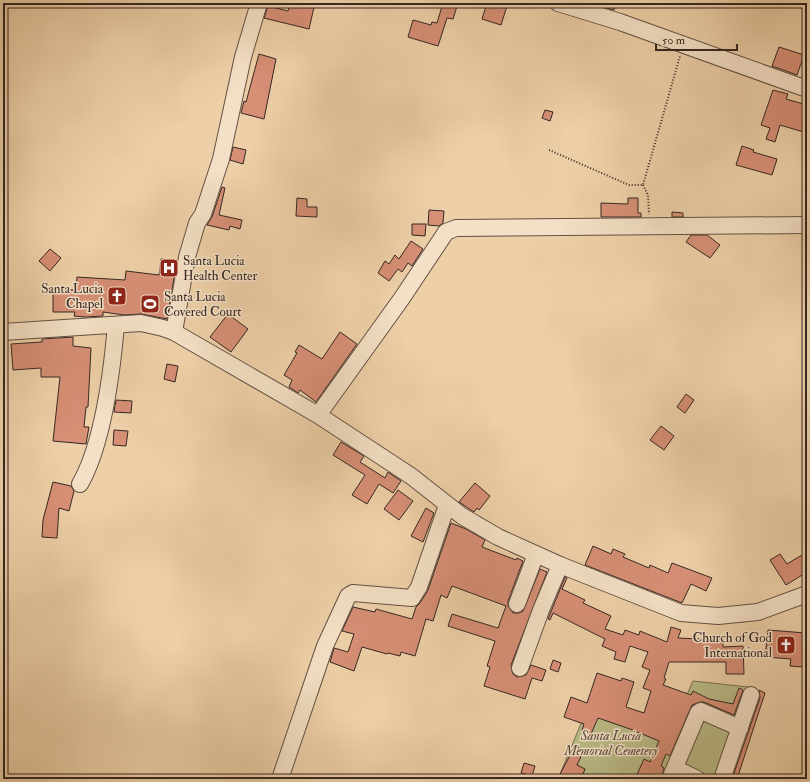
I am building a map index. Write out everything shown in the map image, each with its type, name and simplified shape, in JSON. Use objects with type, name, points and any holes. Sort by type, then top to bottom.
[{"type":"street","points":[[174,332],[187,257],[197,223],[203,214],[221,159],[243,57],[259,3]]},
{"type":"street","points":[[558,3],[620,22],[807,89]]},
{"type":"street","points":[[318,415],[402,298],[446,232],[456,228],[807,225]]},
{"type":"street","points":[[3,332],[141,323],[174,332],[318,415],[411,476],[447,505],[498,537],[560,565],[681,613],[718,616],[758,612],[807,594]]},
{"type":"street","points":[[80,484],[92,460],[100,428],[112,360],[116,325]]},
{"type":"street","points":[[280,779],[325,646],[348,596],[353,593],[412,598],[419,587],[447,505]]},
{"type":"street","points":[[517,604],[536,554]]},
{"type":"street","points":[[520,668],[546,597],[560,565]]},
{"type":"street","points":[[524,588],[546,597]]},
{"type":"street","points":[[722,779],[752,695]]},
{"type":"street","points":[[697,779],[672,774],[698,713],[701,711],[740,728]]},
{"type":"path","points":[[650,227],[648,195],[644,185],[683,45]]},
{"type":"path","points":[[549,150],[629,185],[644,185]]},
{"type":"green space","name":"Santa Lucia Memorial Cemetery","points":[[693,681],[748,687],[720,779],[705,779],[677,766],[671,779],[558,779],[592,697],[671,731]]},
{"type":"building","points":[[290,3],[315,3],[309,29],[264,18],[268,6],[288,11]]},
{"type":"building","points":[[443,3],[458,3],[453,19],[447,18],[438,46],[408,37],[413,20],[431,25],[432,22],[437,23]]},
{"type":"building","points":[[487,3],[508,3],[501,25],[482,19]]},
{"type":"building","points":[[590,3],[617,3],[614,10]]},
{"type":"building","points":[[779,47],[804,55],[797,75],[772,66]]},
{"type":"building","points":[[259,54],[276,59],[264,119],[241,113],[244,101],[246,102]]},
{"type":"building","points":[[773,90],[788,94],[786,99],[807,105],[807,133],[780,125],[775,142],[766,139],[770,128],[761,125]]},
{"type":"building","points":[[545,110],[553,112],[550,121],[542,118]]},
{"type":"building","points":[[742,146],[754,150],[753,152],[777,159],[772,175],[736,165]]},
{"type":"building","points":[[233,147],[246,150],[243,164],[230,160]]},
{"type":"building","points":[[222,187],[225,188],[219,215],[242,220],[240,229],[230,226],[229,230],[207,225],[212,217]]},
{"type":"building","points":[[297,198],[307,199],[307,207],[317,207],[317,217],[296,216]]},
{"type":"building","points":[[628,198],[638,198],[638,213],[641,213],[641,217],[601,217],[601,203],[628,204]]},
{"type":"building","points":[[429,210],[444,211],[443,223],[439,226],[428,225]]},
{"type":"building","points":[[672,212],[683,213],[683,217],[672,217]]},
{"type":"building","points":[[412,224],[426,224],[425,236],[412,235]]},
{"type":"building","points":[[691,235],[707,235],[720,245],[710,258],[686,242]]},
{"type":"building","points":[[411,241],[423,249],[412,266],[408,263],[402,272],[398,269],[389,281],[378,273],[385,261],[389,264],[395,255],[399,259]]},
{"type":"building","points":[[50,249],[61,258],[50,271],[39,261]]},
{"type":"building","points":[[161,259],[177,261],[167,319],[141,314],[124,315],[103,312],[103,316],[85,317],[74,316],[75,312],[53,312],[53,289],[76,290],[77,277],[125,280],[126,271],[159,275]]},
{"type":"building","points":[[228,314],[248,329],[231,352],[210,337]]},
{"type":"building","points":[[340,332],[357,344],[316,402],[300,390],[298,393],[289,387],[292,380],[284,375],[297,353],[295,352],[299,345],[322,359]]},
{"type":"building","points":[[73,337],[73,346],[91,348],[88,407],[86,407],[84,427],[89,427],[86,444],[53,441],[60,377],[41,377],[41,368],[13,370],[11,344],[42,342],[42,339]]},
{"type":"building","points":[[167,364],[178,366],[175,382],[164,379]]},
{"type":"building","points":[[686,394],[694,400],[685,413],[677,407]]},
{"type":"building","points":[[116,400],[132,401],[131,413],[114,412]]},
{"type":"building","points":[[661,426],[674,436],[664,450],[650,440]]},
{"type":"building","points":[[114,430],[128,431],[126,446],[113,445]]},
{"type":"building","points":[[341,442],[364,456],[360,462],[385,478],[388,472],[401,481],[393,493],[379,484],[367,504],[352,495],[365,475],[333,455]]},
{"type":"building","points":[[53,482],[71,486],[74,491],[69,511],[59,508],[57,538],[42,537],[43,520]]},
{"type":"building","points":[[475,483],[490,496],[479,510],[477,508],[474,512],[459,502]]},
{"type":"building","points":[[398,490],[413,501],[399,520],[384,509]]},
{"type":"building","points":[[426,508],[434,513],[423,542],[411,536]]},
{"type":"building","points":[[451,523],[466,529],[485,540],[482,547],[516,560],[517,558],[523,561],[508,601],[508,606],[513,613],[523,611],[540,569],[547,572],[511,665],[513,674],[517,677],[526,675],[531,665],[546,670],[542,681],[532,678],[525,699],[484,686],[490,667],[487,666],[495,641],[448,626],[452,614],[498,628],[506,606],[452,586],[447,598],[441,595],[433,621],[426,619],[415,656],[401,652],[400,656],[387,654],[362,647],[354,671],[330,662],[334,648],[348,652],[354,634],[342,631],[353,607],[375,612],[376,609],[412,619],[416,607],[428,590]]},
{"type":"building","points":[[593,546],[611,554],[613,549],[625,554],[623,557],[649,568],[650,565],[668,573],[672,563],[712,578],[706,591],[691,584],[682,603],[585,565]]},
{"type":"building","points":[[807,552],[807,572],[786,585],[770,560],[780,554],[787,564]]},
{"type":"building","points":[[565,577],[567,578],[562,589],[585,600],[583,603],[611,616],[605,629],[623,635],[625,630],[639,635],[640,631],[667,642],[671,627],[681,630],[678,638],[723,640],[723,647],[743,646],[744,674],[726,674],[726,662],[669,662],[664,678],[666,679],[663,685],[691,695],[693,691],[709,699],[733,704],[739,688],[743,690],[734,715],[704,702],[692,705],[670,756],[666,754],[661,766],[664,768],[661,779],[635,779],[644,759],[650,762],[659,741],[598,718],[591,734],[582,730],[584,724],[564,717],[571,697],[587,703],[597,673],[621,681],[622,678],[634,682],[626,707],[644,713],[651,691],[643,688],[650,670],[642,667],[648,652],[630,646],[625,662],[614,659],[616,652],[602,646],[605,639],[553,613],[550,620],[548,619]]},
{"type":"building","name":"Church of God International","points":[[768,630],[806,633],[803,667],[790,666],[791,659],[765,657]]},
{"type":"building","points":[[553,660],[561,663],[558,672],[550,669]]},
{"type":"building","points":[[759,690],[765,693],[737,779],[732,779],[760,698]]},
{"type":"building","points":[[575,746],[584,750],[577,765],[585,769],[581,779],[571,779],[560,774]]},
{"type":"building","points":[[524,763],[535,766],[532,776],[521,773]]},
{"type":"waterway","points":[[791,3],[807,9]]},
{"type":"place","name":"Santa Lucia Health Center","points":[[169,268]]},
{"type":"place","name":"Santa Lucia Chapel","points":[[117,296]]},
{"type":"place","name":"Santa Lucia Covered Court","points":[[150,304]]},
{"type":"place","name":"Church of God International","points":[[786,645]]}]
